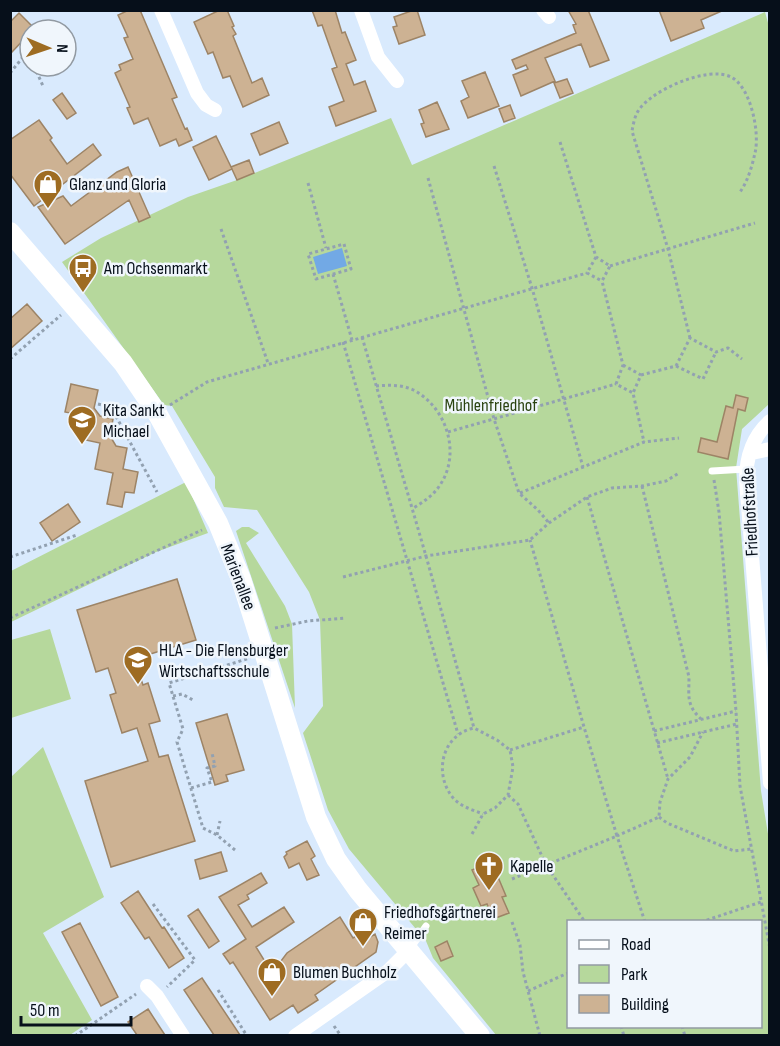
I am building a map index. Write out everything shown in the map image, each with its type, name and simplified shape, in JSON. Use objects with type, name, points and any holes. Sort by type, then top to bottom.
[{"type":"main road","name":"Marienallee","points":[[14,243],[74,305],[123,363],[157,413],[218,523],[241,579],[316,817],[336,859],[358,890],[480,1035]]},
{"type":"street","points":[[161,10],[197,93],[206,105],[215,110]]},
{"type":"street","points":[[361,10],[378,57],[397,81]]},
{"type":"street","name":"Friedhofstraße","points":[[770,421],[752,442],[752,453],[747,459],[746,469],[766,682],[770,783]]},
{"type":"street","points":[[752,453],[770,449]]},
{"type":"street","points":[[295,1035],[388,971],[410,950]]},
{"type":"street","points":[[152,991],[183,1035]]},
{"type":"lane","points":[[712,471],[746,469]]},
{"type":"lane","points":[[410,950],[426,926]]},
{"type":"path","points":[[676,366],[690,338],[668,249],[632,131],[637,112],[652,98],[681,82],[705,74],[723,74],[733,77],[742,87],[750,104],[756,130],[756,152],[746,183],[740,192]]},
{"type":"path","points":[[39,78],[43,87]]},
{"type":"path","points":[[560,142],[596,257],[610,266]]},
{"type":"path","points":[[494,166],[532,288],[583,467]]},
{"type":"path","points":[[428,178],[494,419],[519,493],[549,523]]},
{"type":"path","points":[[308,183],[326,249]]},
{"type":"path","points":[[616,384],[623,365],[602,282],[610,266],[754,223]]},
{"type":"path","points":[[221,229],[268,364]]},
{"type":"path","points":[[344,244],[351,269],[316,279],[308,254],[326,249],[344,244]]},
{"type":"path","points":[[157,413],[207,382],[587,273],[596,257]]},
{"type":"path","points":[[587,273],[602,282]]},
{"type":"path","points":[[333,274],[352,340]]},
{"type":"path","points":[[10,359],[74,305]]},
{"type":"path","points":[[362,337],[474,728]]},
{"type":"path","points":[[690,338],[716,352]]},
{"type":"path","points":[[343,342],[458,734]]},
{"type":"path","points":[[623,365],[641,375],[676,366],[703,379],[716,352],[728,348],[742,358]]},
{"type":"path","points":[[641,375],[633,393],[644,442]]},
{"type":"path","points":[[448,432],[616,384],[633,393]]},
{"type":"path","points":[[376,386],[393,385],[416,392],[432,404],[443,418],[448,432],[448,467],[442,483],[431,496],[412,509]]},
{"type":"path","points":[[98,404],[111,408],[158,492]]},
{"type":"path","points":[[519,493],[644,442],[679,438]]},
{"type":"path","points":[[712,471],[719,512],[740,786],[770,949]]},
{"type":"path","points":[[343,577],[426,556],[530,540],[549,523],[587,497],[612,488],[642,486],[666,481],[679,473]]},
{"type":"path","points":[[642,486],[689,677],[691,709],[701,719]]},
{"type":"path","points":[[587,497],[668,779]]},
{"type":"path","points":[[10,618],[176,540],[218,523]]},
{"type":"path","points":[[10,557],[77,536]]},
{"type":"path","points":[[530,540],[584,727],[645,920]]},
{"type":"path","points":[[259,633],[308,621],[346,618]]},
{"type":"path","points":[[235,850],[217,835],[203,828],[177,742],[183,729],[169,682],[265,654]]},
{"type":"path","points":[[173,696],[182,694],[193,700]]},
{"type":"path","points":[[654,731],[736,711]]},
{"type":"path","points":[[657,743],[737,724]]},
{"type":"path","points":[[510,750],[584,727]]},
{"type":"path","points":[[472,834],[483,814],[495,808],[508,795],[513,767],[510,750],[491,736],[474,728],[458,734],[451,741],[445,752],[442,768],[445,782],[454,798],[465,807],[483,814]]},
{"type":"path","points":[[659,817],[660,802],[668,779],[690,757],[703,732]]},
{"type":"path","points":[[191,788],[212,782],[207,768],[215,766],[212,753]]},
{"type":"path","points":[[508,795],[518,804],[546,865],[584,920]]},
{"type":"path","points":[[659,817],[667,823],[734,851],[751,849]]},
{"type":"path","points":[[512,879],[659,817]]},
{"type":"path","points":[[217,835],[220,821]]},
{"type":"path","points":[[704,920],[761,902]]},
{"type":"path","points":[[75,1035],[152,991],[195,960],[153,904]]},
{"type":"path","points":[[512,922],[520,945],[523,972],[540,1035]]},
{"type":"path","points":[[528,991],[567,973]]},
{"type":"path","points":[[218,990],[247,1035]]},
{"type":"green space","name":"Mühlenfriedhof","points":[[765,12],[770,30],[769,404],[742,429],[736,468],[761,791],[769,840],[769,1035],[496,1035],[433,958],[426,941],[349,849],[328,810],[303,733],[323,706],[320,620],[309,592],[257,510],[224,507],[215,488],[215,477],[172,406],[164,405],[62,262],[101,238],[188,197],[237,180],[391,118],[412,165]]},
{"type":"green space","points":[[186,482],[208,533],[156,552],[11,622],[11,571]]},
{"type":"green space","points":[[242,527],[249,527],[259,533],[246,543],[285,606],[292,624],[295,708],[236,531]]},
{"type":"green space","points":[[50,629],[71,699],[11,718],[11,640]]},
{"type":"green space","points":[[43,747],[104,897],[43,933],[92,1020],[70,1035],[11,1035],[11,777]]},
{"type":"water","points":[[342,248],[347,266],[318,274],[313,257]]},
{"type":"building","points":[[129,10],[140,10],[177,97],[172,99],[192,140],[179,146],[176,139],[160,146],[148,118],[134,124],[127,108],[130,107],[115,73],[121,70],[119,65],[133,59],[124,38],[128,37],[118,15]]},
{"type":"building","points":[[220,10],[227,10],[236,34],[233,36],[252,83],[262,78],[269,95],[243,107],[230,76],[223,78],[213,52],[208,54],[194,22]]},
{"type":"building","points":[[312,10],[335,10],[342,33],[345,32],[356,60],[346,64],[354,85],[365,81],[376,111],[336,126],[329,107],[344,101],[332,69],[337,67],[322,25],[318,26]]},
{"type":"building","points":[[417,10],[425,35],[399,44],[393,27],[397,26],[394,17]]},
{"type":"building","points":[[568,10],[588,10],[609,60],[590,67],[581,44],[545,58],[555,81],[521,96],[513,75],[528,69],[526,65],[516,69],[512,60],[576,33],[573,25],[576,24]]},
{"type":"building","points":[[659,10],[724,10],[701,20],[704,28],[671,41]]},
{"type":"building","points":[[19,13],[24,18],[18,18],[18,46],[10,54],[10,22]]},
{"type":"building","points":[[485,72],[499,106],[468,118],[461,101],[469,97],[462,81]]},
{"type":"building","points":[[567,79],[573,93],[560,98],[554,83]]},
{"type":"building","points":[[62,93],[76,113],[67,119],[53,100]]},
{"type":"building","points":[[437,102],[449,129],[426,137],[419,110]]},
{"type":"building","points":[[510,105],[515,118],[504,122],[499,109]]},
{"type":"building","points":[[39,120],[67,164],[93,144],[101,155],[34,206],[10,174],[10,140]]},
{"type":"building","points":[[279,122],[288,143],[260,155],[251,134]]},
{"type":"building","points":[[216,136],[232,169],[209,180],[193,147]]},
{"type":"building","points":[[249,160],[254,173],[237,180],[231,167]]},
{"type":"building","points":[[128,167],[150,217],[139,222],[129,200],[65,244],[38,207],[63,196],[71,206],[117,172]]},
{"type":"building","points":[[27,304],[42,321],[10,349],[10,319]]},
{"type":"building","points":[[71,384],[98,390],[94,408],[100,416],[113,419],[110,436],[116,446],[127,448],[123,469],[138,472],[134,493],[125,492],[122,507],[107,504],[113,473],[95,469],[100,443],[81,439],[85,416],[65,412]]},
{"type":"building","points":[[736,395],[748,398],[745,411],[738,409],[728,459],[698,452],[701,438],[717,442],[726,406],[733,408]]},
{"type":"building","points":[[68,504],[80,522],[52,541],[40,523]]},
{"type":"building","points":[[177,579],[196,640],[134,659],[143,685],[148,683],[160,721],[149,724],[159,757],[168,755],[195,841],[111,867],[85,781],[148,761],[137,728],[122,733],[110,695],[116,693],[108,668],[96,672],[77,610]]},
{"type":"building","points":[[227,714],[244,770],[226,775],[228,781],[215,785],[196,723]]},
{"type":"building","points":[[307,841],[315,856],[311,859],[319,875],[307,880],[299,863],[289,868],[284,857],[286,852]]},
{"type":"building","points":[[221,852],[227,871],[200,879],[195,860]]},
{"type":"building","name":"Kapelle","points":[[488,864],[494,879],[498,877],[506,896],[502,897],[509,913],[493,919],[487,904],[481,906],[473,888],[479,885],[472,870]]},
{"type":"building","points":[[261,873],[267,883],[247,895],[249,899],[238,905],[252,927],[284,907],[294,922],[256,947],[272,973],[287,953],[340,917],[353,938],[363,932],[367,939],[375,934],[378,942],[376,952],[315,995],[318,1000],[298,1013],[293,1005],[270,1020],[233,962],[230,964],[223,954],[246,939],[219,897]]},
{"type":"building","points":[[138,891],[184,958],[169,968],[149,937],[145,939],[121,903]]},
{"type":"building","points":[[198,909],[219,941],[209,948],[188,916]]},
{"type":"building","points":[[80,923],[118,997],[101,1006],[62,932]]},
{"type":"building","points":[[447,941],[453,956],[441,961],[435,947]]},
{"type":"building","points":[[202,978],[240,1035],[214,1035],[184,990]]},
{"type":"building","points":[[148,1009],[165,1035],[137,1035],[128,1022]]},
{"type":"place","name":"Glanz und Gloria","points":[[48,210]]},
{"type":"place","name":"Am Ochsenmarkt","points":[[83,294]]},
{"type":"place","name":"Kita Sankt Michael","points":[[82,446]]},
{"type":"place","name":"HLA - Die Flensburger Wirtschaftsschule","points":[[138,686]]},
{"type":"place","name":"Kapelle","points":[[489,892]]},
{"type":"place","name":"Friedhofsgärtnerei Reimer","points":[[363,948]]},
{"type":"place","name":"Blumen Buchholz","points":[[272,998]]}]
